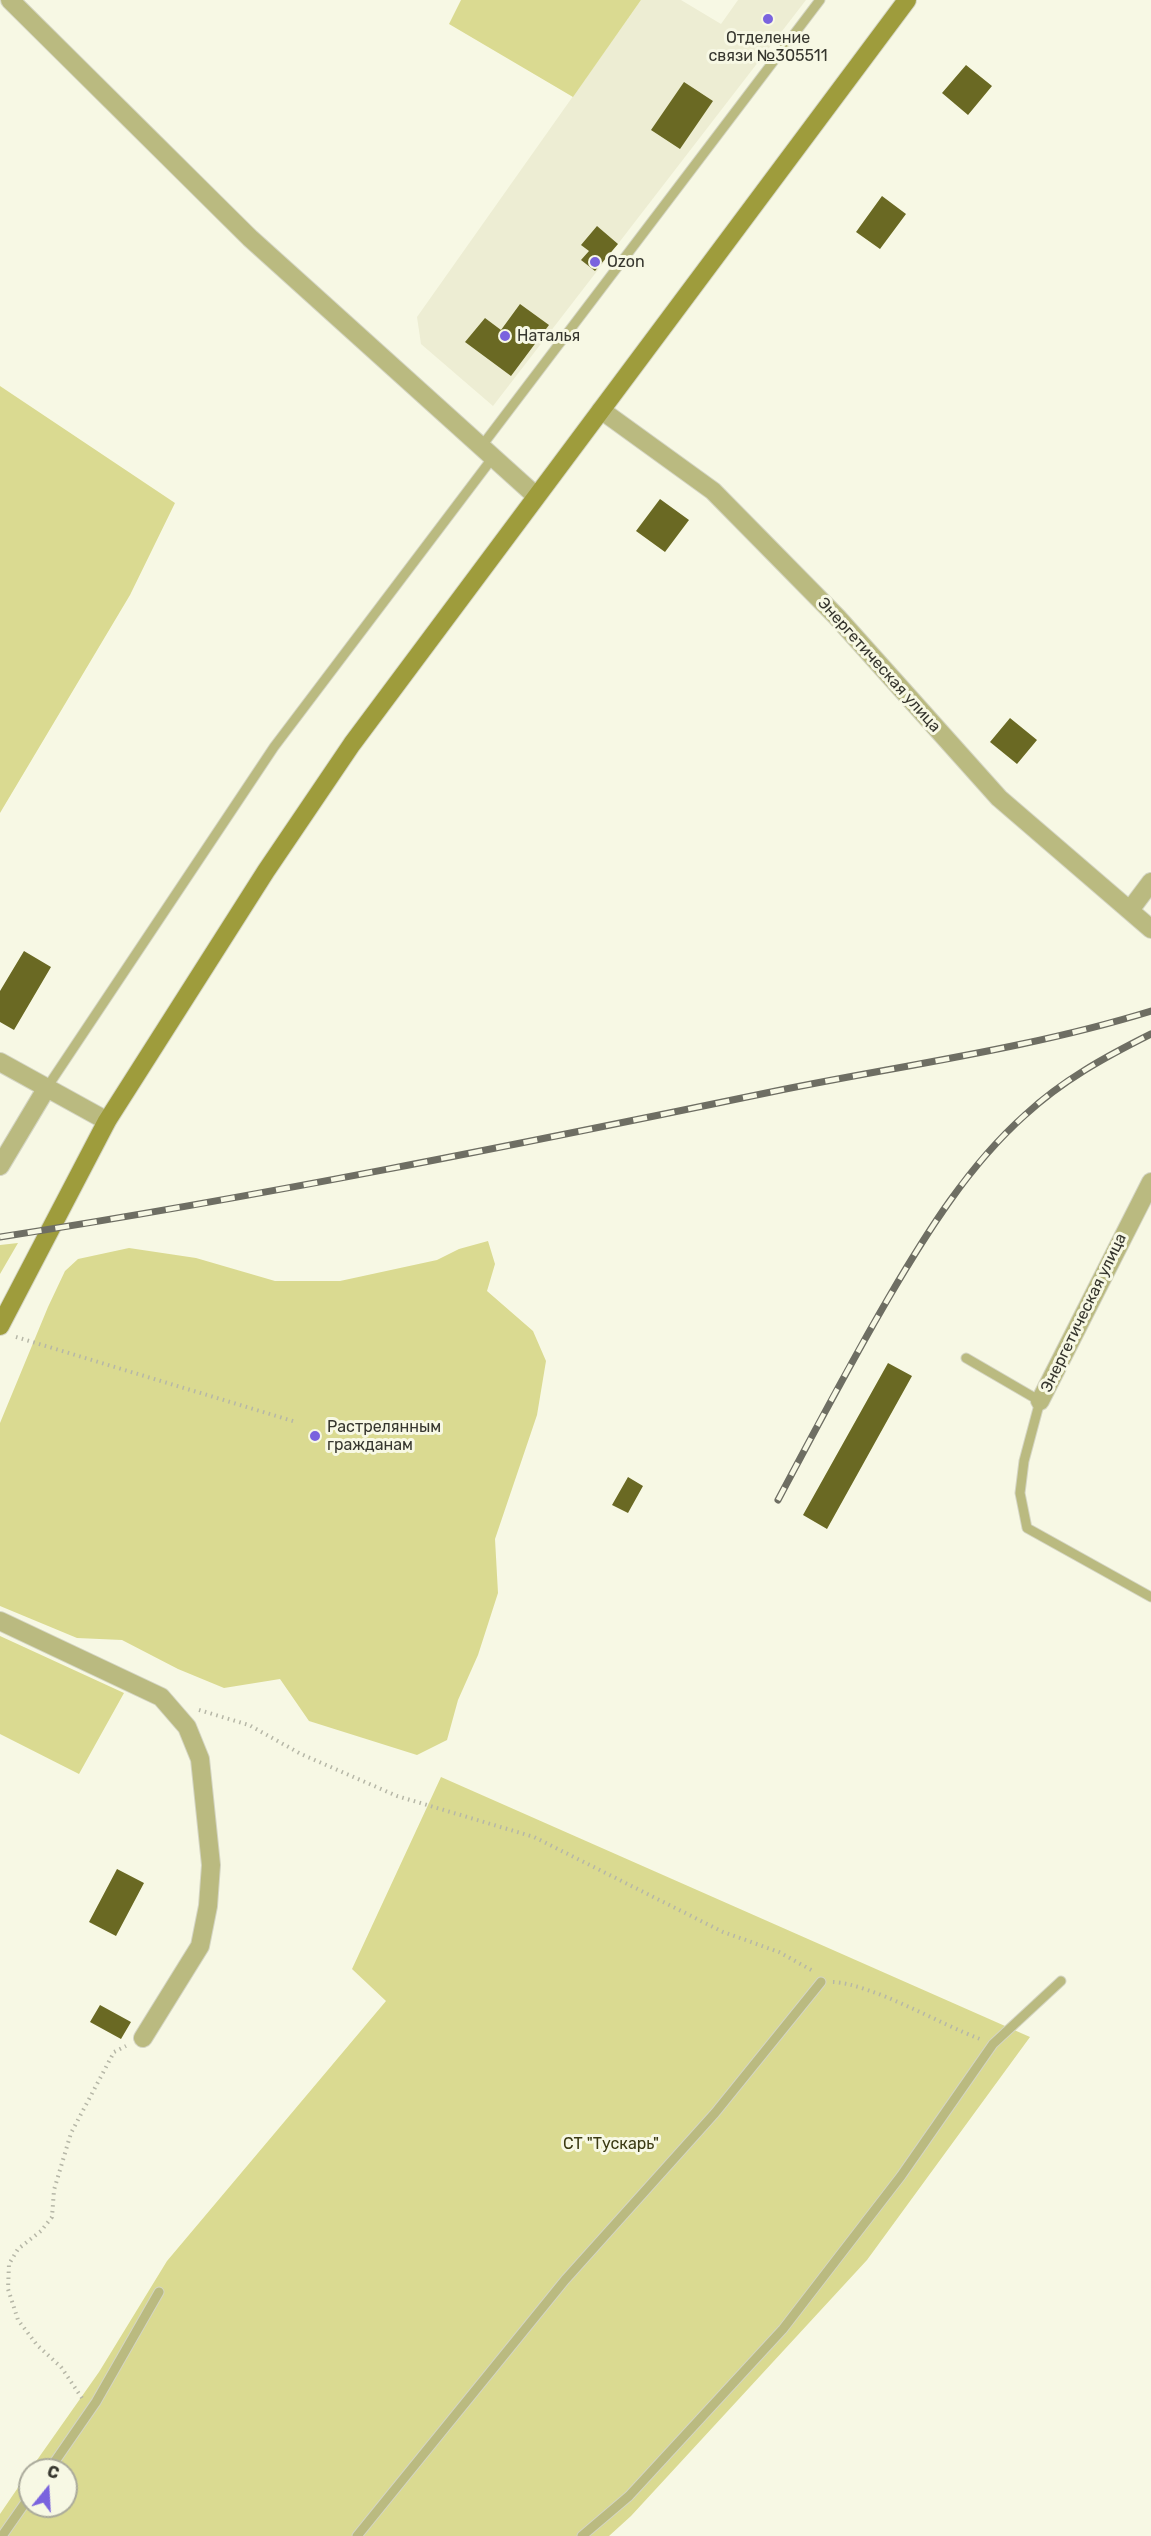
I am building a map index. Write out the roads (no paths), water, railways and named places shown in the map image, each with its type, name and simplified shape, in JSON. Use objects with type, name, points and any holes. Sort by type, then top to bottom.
[{"type":"main road","points":[[4,1324],[107,1121],[266,871],[346,754],[907,0]]},
{"type":"street","points":[[12,1],[250,238],[536,496]]},
{"type":"street","name":"Энергетическая улица","points":[[601,410],[713,491],[837,617],[999,798],[1151,929]]},
{"type":"street","points":[[1130,910],[1151,882]]},
{"type":"street","points":[[0,1062],[107,1121]]},
{"type":"street","points":[[0,1166],[46,1089]]},
{"type":"street","name":"Энергетическая улица","points":[[1040,1401],[1151,1182]]},
{"type":"street","points":[[0,1621],[161,1697],[187,1727],[200,1759],[211,1865],[208,1906],[200,1946],[142,2038]]},
{"type":"lane","points":[[46,1089],[274,747],[820,0]]},
{"type":"lane","name":"Энергетическая улица","points":[[966,1358],[1040,1401]]},
{"type":"lane","points":[[1040,1401],[1024,1461],[1020,1493],[1027,1528],[1151,1598]]},
{"type":"lane","points":[[582,2536],[629,2496],[783,2329],[901,2176],[993,2044],[1061,1981]]},
{"type":"lane","points":[[357,2536],[558,2289],[715,2113],[821,1982]]},
{"type":"lane","points":[[57,2458],[87,2416],[159,2292]]},
{"type":"lane","points":[[2,2536],[18,2513]]},
{"type":"railway","points":[[0,1237],[290,1188],[483,1151],[1010,1046],[1151,1011]]},
{"type":"railway","points":[[778,1500],[889,1297],[918,1248],[967,1177],[985,1155],[1039,1102],[1069,1080],[1151,1034]]},
{"type":"place","name":"Отделение связи №305511","points":[[768,19]]},
{"type":"place","name":"Ozon","points":[[595,262]]},
{"type":"place","name":"Наталья","points":[[505,336]]},
{"type":"place","name":"Растрелянным гражданам","points":[[315,1436]]},
{"type":"park label","name":"СТ \"Тускарь\"","points":[[611,2144]]}]
